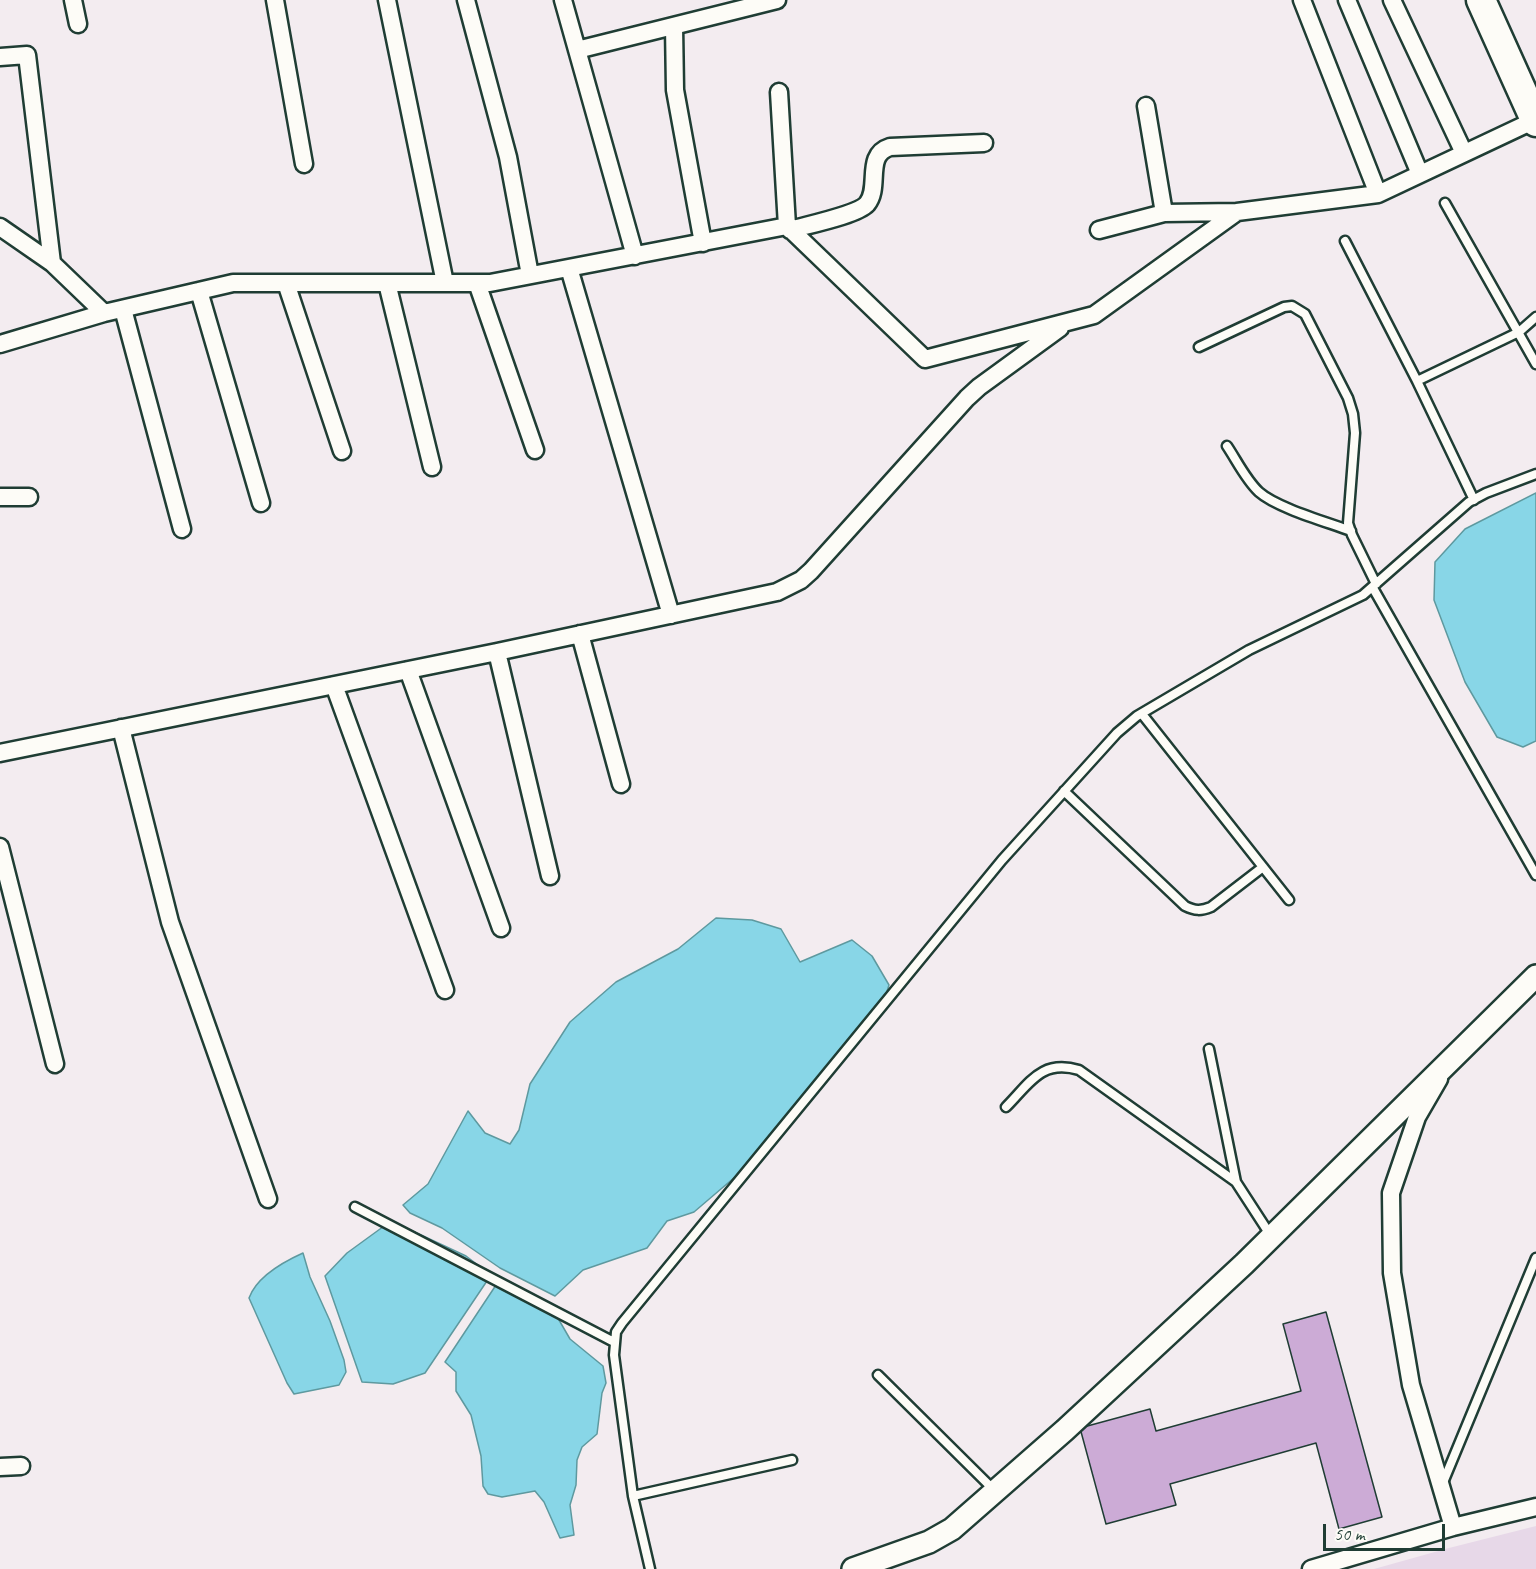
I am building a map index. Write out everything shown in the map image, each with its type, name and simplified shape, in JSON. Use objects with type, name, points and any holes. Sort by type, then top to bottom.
[{"type":"highway","points":[[1481,0],[1536,121]]},
{"type":"street","points":[[73,0],[78,24]]},
{"type":"street","points":[[275,0],[304,164]]},
{"type":"street","points":[[387,0],[445,283]]},
{"type":"street","points":[[466,0],[508,157],[530,275]]},
{"type":"street","points":[[563,0],[635,256]]},
{"type":"street","points":[[577,50],[674,26],[709,8],[777,0]]},
{"type":"street","points":[[1302,0],[1378,194]]},
{"type":"street","points":[[1347,0],[1420,174]]},
{"type":"street","points":[[1392,0],[1464,153]]},
{"type":"street","points":[[674,26],[675,90],[703,243]]},
{"type":"street","points":[[0,57],[27,55],[52,263]]},
{"type":"street","points":[[779,92],[789,228],[925,359],[1094,315],[1237,212]]},
{"type":"street","points":[[1146,106],[1164,213]]},
{"type":"street","points":[[1099,230],[1164,213],[1237,212],[1378,194],[1536,121]]},
{"type":"street","points":[[0,344],[104,313],[233,283],[490,283],[789,228],[855,212],[866,204],[870,198],[876,158],[884,149],[984,143]]},
{"type":"street","points":[[0,227],[52,263],[104,313]]},
{"type":"street","points":[[569,268],[671,615]]},
{"type":"street","points":[[286,283],[342,451]]},
{"type":"street","points":[[387,283],[432,467]]},
{"type":"street","points":[[477,283],[535,450]]},
{"type":"street","points":[[198,291],[261,503]]},
{"type":"street","points":[[123,309],[182,529]]},
{"type":"street","points":[[0,753],[497,652],[777,592],[801,580],[967,398],[1068,322]]},
{"type":"street","points":[[0,497],[29,497]]},
{"type":"street","points":[[580,634],[621,784]]},
{"type":"street","points":[[497,652],[550,876]]},
{"type":"street","points":[[408,670],[501,928]]},
{"type":"street","points":[[334,685],[445,990]]},
{"type":"street","points":[[121,728],[170,922],[268,1199]]},
{"type":"street","points":[[0,847],[55,1064]]},
{"type":"street","points":[[853,1569],[929,1542],[952,1529],[1065,1430],[1271,1237],[1536,976]]},
{"type":"street","points":[[1450,1060],[1417,1117],[1391,1193],[1392,1273],[1411,1386],[1453,1527]]},
{"type":"street","points":[[0,1467],[21,1466]]},
{"type":"street","points":[[1311,1569],[1453,1527],[1536,1507]]},
{"type":"lane","points":[[1445,203],[1536,364]]},
{"type":"lane","points":[[1345,241],[1417,381],[1474,500]]},
{"type":"lane","points":[[1199,347],[1284,307],[1292,306],[1305,314],[1348,398],[1353,414],[1355,433],[1348,522],[1351,531],[1374,586],[1536,875]]},
{"type":"lane","points":[[1417,381],[1519,332],[1536,317]]},
{"type":"lane","points":[[1227,446],[1248,480],[1272,501],[1351,531]]},
{"type":"lane","points":[[650,1569],[633,1496],[614,1355],[616,1332],[622,1323],[1002,860],[1117,733],[1142,714],[1249,650],[1353,602],[1474,500],[1536,474]]},
{"type":"lane","points":[[1142,714],[1289,900]]},
{"type":"lane","points":[[1064,791],[1185,906],[1192,910],[1201,911],[1211,907],[1263,867]]},
{"type":"lane","points":[[1209,1049],[1236,1182],[1271,1237]]},
{"type":"lane","points":[[1006,1107],[1039,1074],[1052,1067],[1066,1066],[1079,1070],[1236,1182]]},
{"type":"lane","points":[[354,1207],[614,1342]]},
{"type":"lane","points":[[1441,1488],[1536,1258]]},
{"type":"lane","points":[[878,1375],[995,1491]]},
{"type":"lane","points":[[633,1496],[792,1460]]},
{"type":"shaded area","points":[[1536,1526],[1536,1569],[1374,1569],[1449,1548]]},
{"type":"water","points":[[1536,493],[1536,741],[1523,747],[1497,737],[1465,682],[1434,600],[1435,562],[1465,529]]},
{"type":"water","points":[[716,918],[752,920],[781,929],[800,962],[852,940],[872,956],[889,985],[881,1010],[774,1130],[742,1171],[694,1212],[667,1221],[647,1248],[583,1270],[555,1296],[500,1268],[442,1228],[410,1213],[403,1205],[428,1184],[468,1111],[485,1133],[510,1144],[519,1130],[530,1084],[570,1022],[616,982],[678,949]]},
{"type":"water","points":[[391,1221],[466,1256],[491,1275],[425,1373],[393,1384],[362,1382],[325,1276],[347,1253]]},
{"type":"water","points":[[303,1253],[310,1277],[330,1321],[346,1372],[339,1385],[294,1394],[249,1298],[264,1276],[279,1265]]},
{"type":"water","points":[[500,1279],[557,1312],[570,1339],[603,1366],[606,1383],[602,1393],[597,1434],[582,1447],[577,1460],[576,1485],[570,1505],[574,1535],[560,1538],[544,1502],[535,1491],[502,1497],[488,1494],[483,1486],[481,1456],[471,1415],[456,1391],[456,1372],[445,1362]]},
{"type":"building","points":[[1326,1312],[1382,1517],[1339,1529],[1316,1443],[1170,1484],[1176,1505],[1106,1524],[1080,1428],[1150,1409],[1156,1431],[1301,1391],[1283,1324]]}]
